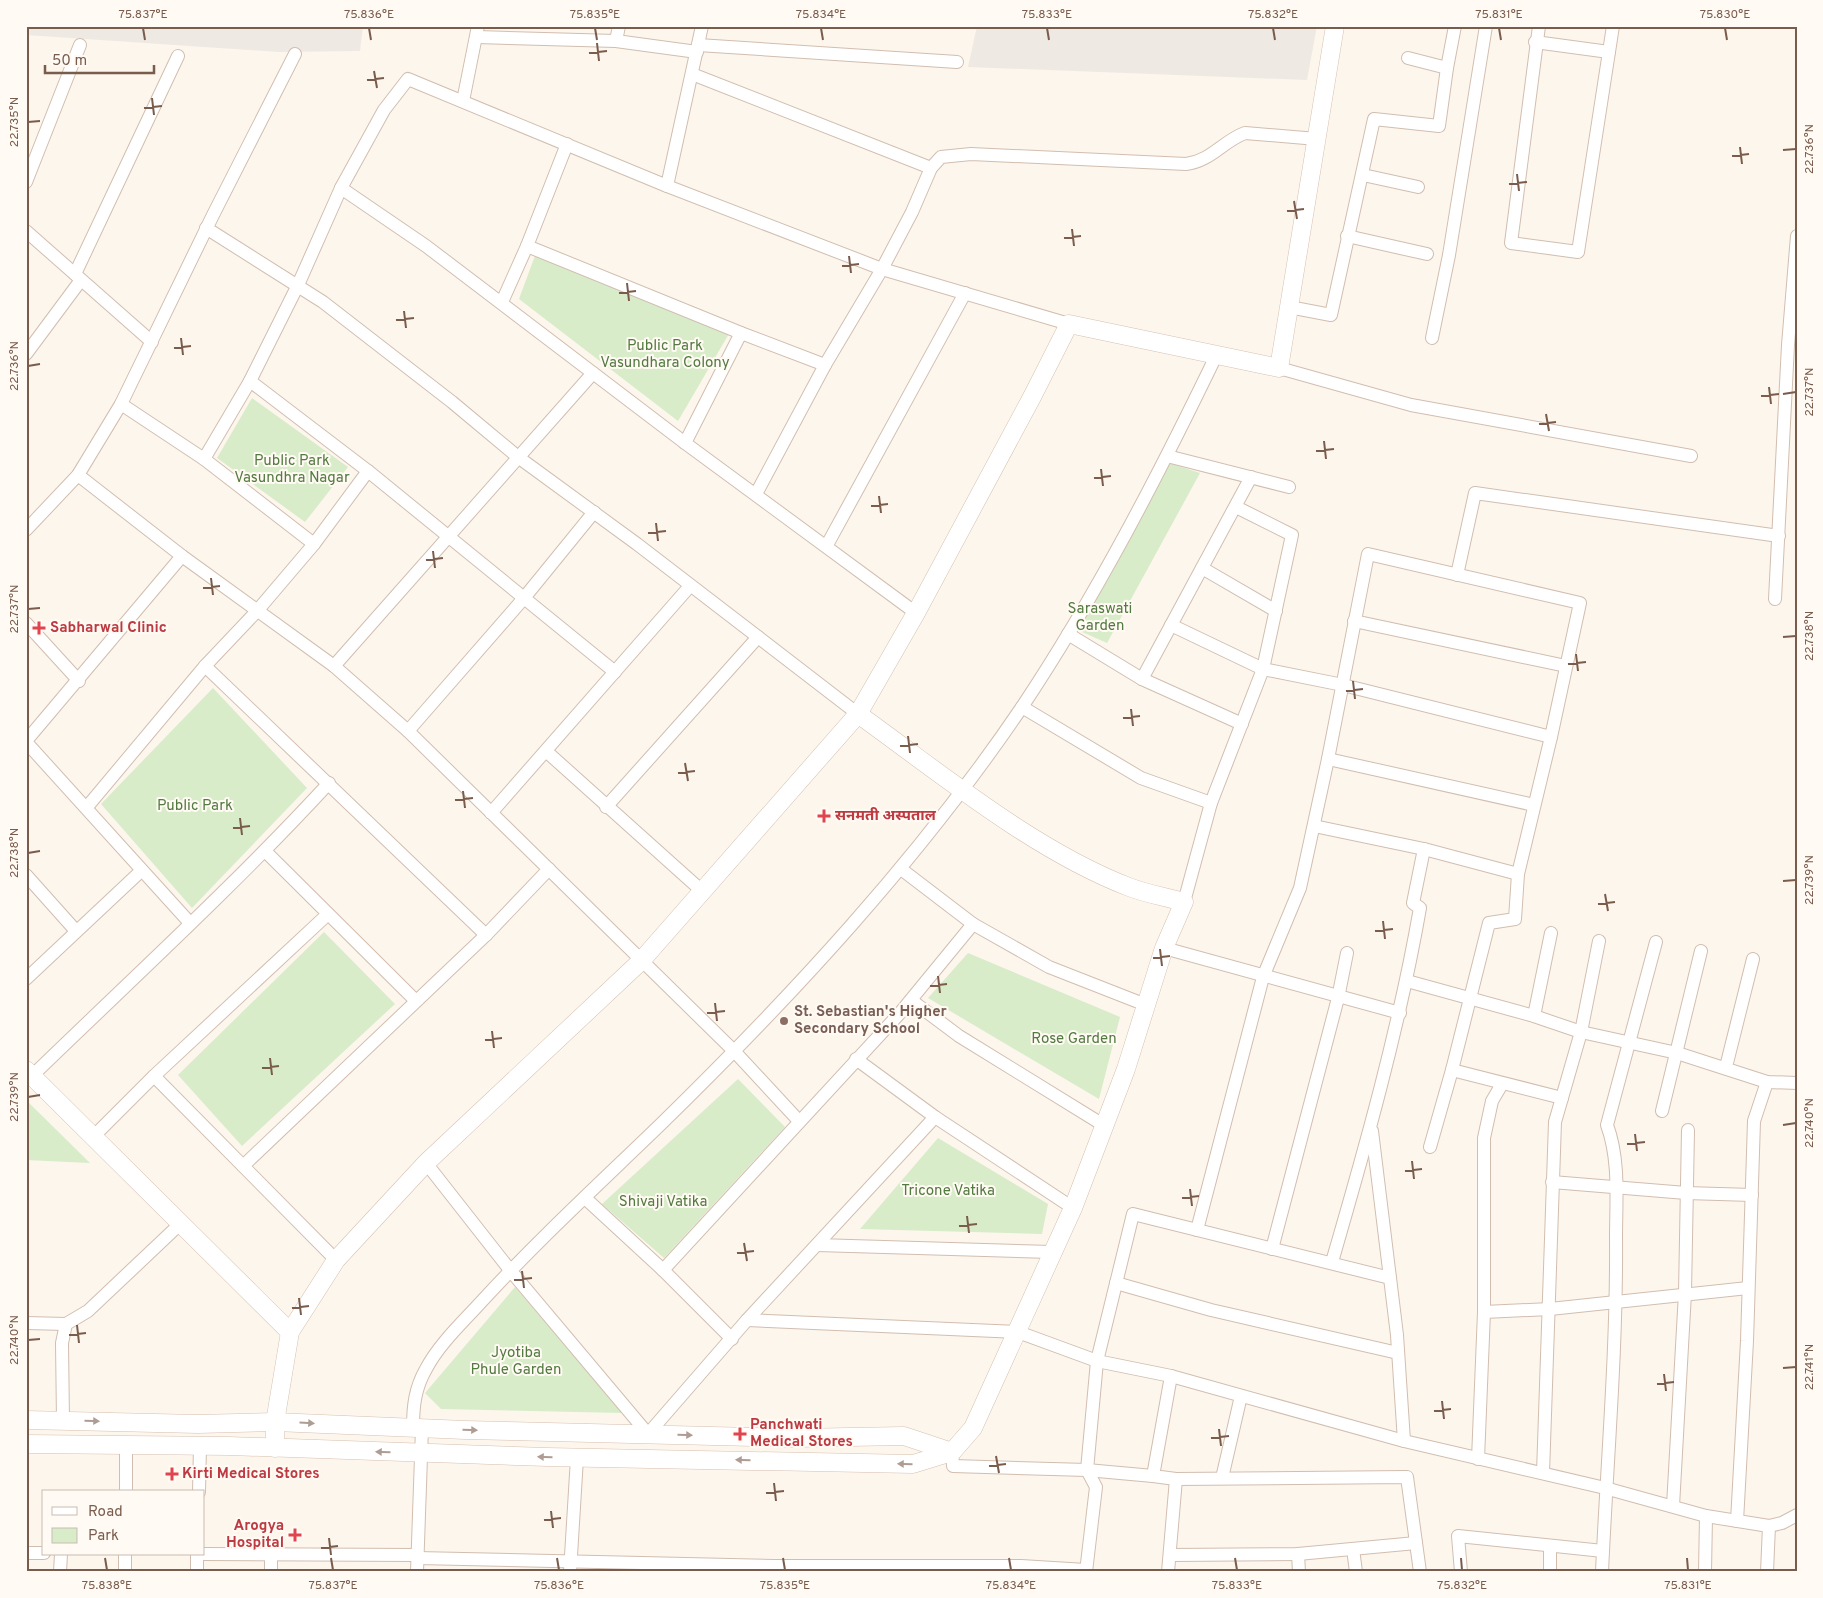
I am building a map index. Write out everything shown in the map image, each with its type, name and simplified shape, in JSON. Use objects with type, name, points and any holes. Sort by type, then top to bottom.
[{"type":"street","points":[[616,41],[618,26]]},
{"type":"street","points":[[667,186],[702,26]]},
{"type":"street","points":[[1279,368],[1335,26]]},
{"type":"street","points":[[1289,307],[1331,315],[1374,118],[1439,126],[1455,26]]},
{"type":"street","points":[[1432,338],[1449,256],[1486,26]]},
{"type":"street","points":[[1539,26],[1535,42],[1510,243],[1578,252],[1613,26]]},
{"type":"street","points":[[463,101],[478,32],[698,48],[957,62]]},
{"type":"street","points":[[1535,42],[1609,52]]},
{"type":"street","points":[[26,182],[80,45]]},
{"type":"street","points":[[26,530],[78,475],[121,404],[206,228],[295,54]]},
{"type":"street","points":[[26,354],[78,277],[178,56]]},
{"type":"street","points":[[1408,58],[1447,68]]},
{"type":"street","points":[[692,74],[931,168]]},
{"type":"street","points":[[204,459],[250,381],[298,285],[341,188],[384,110],[408,79],[667,186],[882,269],[965,294],[1068,324],[1279,368],[1411,405],[1691,456]]},
{"type":"street","points":[[756,494],[824,365],[882,269],[912,212],[931,168],[941,157],[950,154],[1186,164],[1208,158],[1236,136],[1245,133],[1317,139]]},
{"type":"street","points":[[502,302],[527,246],[567,144]]},
{"type":"street","points":[[1363,175],[1418,187]]},
{"type":"street","points":[[341,188],[502,302],[686,443],[827,545],[916,613]]},
{"type":"street","points":[[206,228],[298,285],[452,402],[518,457],[594,512],[858,714],[1003,818],[1071,859],[1130,888],[1184,902]]},
{"type":"street","points":[[26,231],[152,342]]},
{"type":"street","points":[[1347,236],[1427,254]]},
{"type":"street","points":[[1774,598],[1779,536],[1788,345],[1797,236]]},
{"type":"street","points":[[527,246],[741,334],[824,365]]},
{"type":"street","points":[[827,545],[965,294]]},
{"type":"street","points":[[276,1448],[274,1422],[290,1332],[336,1260],[426,1163],[641,961],[858,714],[916,613],[1032,397],[1068,324]]},
{"type":"street","points":[[686,443],[741,334]]},
{"type":"street","points":[[417,1572],[421,1453],[412,1402],[426,1368],[459,1326],[510,1270],[735,1052],[901,868],[963,789],[1022,707],[1068,634],[1167,456],[1216,356]]},
{"type":"street","points":[[334,666],[447,535],[593,373]]},
{"type":"street","points":[[250,381],[368,471],[615,672]]},
{"type":"street","points":[[121,404],[204,459],[314,544]]},
{"type":"street","points":[[1167,456],[1289,487]]},
{"type":"street","points":[[86,807],[205,666],[258,611],[314,544],[368,471]]},
{"type":"street","points":[[78,475],[182,556],[334,666],[408,732],[735,1052],[799,1121]]},
{"type":"street","points":[[1142,679],[1251,477]]},
{"type":"street","points":[[1457,575],[1475,494],[1779,536]]},
{"type":"street","points":[[26,1444],[200,1446],[577,1458],[913,1464],[952,1452],[973,1428],[1073,1208],[1126,1069],[1164,948],[1184,902],[1212,803],[1263,669],[1292,535],[1236,506]]},
{"type":"street","points":[[408,732],[524,598],[594,512]]},
{"type":"street","points":[[1196,1230],[1263,977],[1300,888],[1328,759],[1368,554],[1580,603],[1551,737],[1518,874],[1515,919],[1489,923],[1452,1070],[1430,1147]]},
{"type":"street","points":[[182,556],[26,742],[190,923]]},
{"type":"street","points":[[1202,568],[1276,611]]},
{"type":"street","points":[[491,813],[547,752],[690,586]]},
{"type":"street","points":[[1354,621],[1566,666]]},
{"type":"street","points":[[26,623],[78,681]]},
{"type":"street","points":[[1171,625],[1263,669],[1343,685],[1551,737]]},
{"type":"street","points":[[1068,634],[1142,679],[1242,724]]},
{"type":"street","points":[[606,807],[758,637]]},
{"type":"street","points":[[205,666],[486,935]]},
{"type":"street","points":[[1022,707],[1140,778],[1212,803]]},
{"type":"street","points":[[547,752],[606,807],[702,891]]},
{"type":"street","points":[[1328,759],[1534,805]]},
{"type":"street","points":[[290,1332],[29,1073],[266,852],[329,783]]},
{"type":"street","points":[[1314,826],[1424,849],[1518,874]]},
{"type":"street","points":[[1332,1262],[1371,1125],[1407,982],[1420,908],[1413,903],[1424,849]]},
{"type":"street","points":[[266,852],[416,1001]]},
{"type":"street","points":[[901,868],[972,924],[1049,967],[1146,1005]]},
{"type":"street","points":[[243,1166],[486,935],[549,869]]},
{"type":"street","points":[[26,979],[141,871]]},
{"type":"street","points":[[26,875],[76,931]]},
{"type":"street","points":[[93,1137],[154,1076],[328,914]]},
{"type":"street","points":[[663,1270],[911,1000],[972,924]]},
{"type":"street","points":[[1534,1016],[1551,933]]},
{"type":"street","points":[[1543,1473],[1555,1122],[1581,1032],[1599,941]]},
{"type":"street","points":[[1602,1572],[1616,1303],[1616,1188],[1613,1141],[1607,1125],[1656,942]]},
{"type":"street","points":[[1164,948],[1338,998],[1400,1013]]},
{"type":"street","points":[[1662,1110],[1702,951]]},
{"type":"street","points":[[1272,1248],[1338,998],[1347,953]]},
{"type":"street","points":[[1726,1067],[1753,959]]},
{"type":"street","points":[[1407,982],[1534,1016],[1581,1032],[1677,1053],[1726,1067],[1767,1082],[1797,1083]]},
{"type":"street","points":[[911,1000],[959,1036],[1105,1126]]},
{"type":"street","points":[[856,1059],[935,1117],[1073,1208]]},
{"type":"street","points":[[1452,1070],[1562,1098]]},
{"type":"street","points":[[154,1076],[336,1260]]},
{"type":"street","points":[[1738,1521],[1754,1121],[1767,1082]]},
{"type":"street","points":[[1478,1459],[1484,1312],[1484,1138],[1492,1101],[1502,1084]]},
{"type":"street","points":[[648,1434],[732,1340],[747,1320],[935,1117]]},
{"type":"street","points":[[1371,1125],[1398,1353],[1404,1441]]},
{"type":"street","points":[[1673,1506],[1685,1293],[1688,1130]]},
{"type":"street","points":[[426,1163],[510,1270],[648,1434]]},
{"type":"street","points":[[1552,1182],[1686,1193],[1752,1195]]},
{"type":"street","points":[[585,1198],[663,1270],[732,1340]]},
{"type":"street","points":[[205,1554],[417,1556],[499,1567],[1021,1569],[1086,1571],[1096,1487],[1087,1470],[1097,1361],[1133,1214],[1332,1262],[1390,1278]]},
{"type":"street","points":[[26,1323],[66,1324],[88,1311],[180,1224]]},
{"type":"street","points":[[817,1245],[1052,1252]]},
{"type":"street","points":[[1116,1283],[1211,1310],[1398,1353]]},
{"type":"street","points":[[1484,1312],[1550,1309],[1616,1303],[1685,1293],[1748,1288]]},
{"type":"street","points":[[747,1320],[1018,1332],[1097,1361],[1171,1376],[1404,1441],[1605,1488],[1706,1516],[1769,1526],[1782,1523],[1797,1515]]},
{"type":"street","points":[[63,1421],[62,1342],[66,1324]]},
{"type":"street","points":[[1153,1476],[1171,1376]]},
{"type":"street","points":[[1222,1478],[1241,1396]]},
{"type":"street","points":[[26,1420],[198,1424],[274,1422],[418,1428],[794,1438],[904,1436],[952,1452]]},
{"type":"street","points":[[126,1445],[126,1490]]},
{"type":"street","points":[[199,1490],[200,1446]]},
{"type":"street","points":[[952,1452],[953,1466],[1087,1470],[1176,1479],[1407,1477],[1420,1572]]},
{"type":"street","points":[[570,1567],[577,1458]]},
{"type":"street","points":[[1168,1572],[1176,1479]]},
{"type":"street","points":[[1704,1572],[1706,1516]]},
{"type":"street","points":[[1767,1572],[1769,1526]]},
{"type":"street","points":[[1461,1572],[1458,1536],[1603,1551]]},
{"type":"street","points":[[1170,1555],[1298,1554],[1416,1543]]},
{"type":"street","points":[[1550,1546],[1550,1572]]},
{"type":"street","points":[[1353,1548],[1356,1572]]},
{"type":"street","points":[[26,1553],[42,1553]]},
{"type":"street","points":[[271,1554],[271,1572]]},
{"type":"street","points":[[1298,1554],[1299,1572]]},
{"type":"street","points":[[60,1572],[61,1556]]},
{"type":"street","points":[[125,1556],[125,1572]]},
{"type":"street","points":[[197,1556],[197,1572]]},
{"type":"shaded area","points":[[26,26],[363,26],[360,51],[279,52],[26,35]]},
{"type":"shaded area","points":[[977,26],[1317,26],[1307,80],[968,67]]},
{"type":"green space","name":"Public Park Vasundhara Colony","points":[[536,253],[730,332],[678,421],[519,299]]},
{"type":"green space","name":"Public Park Vasundhra Nagar","points":[[252,398],[348,467],[305,522],[217,458]]},
{"type":"green space","name":"Saraswati Garden","points":[[1169,463],[1200,473],[1107,643],[1073,628]]},
{"type":"green space","name":"Public Park","points":[[213,688],[307,788],[192,908],[101,804]]},
{"type":"green space","points":[[324,932],[395,1004],[242,1146],[178,1075]]},
{"type":"green space","name":"Rose Garden","points":[[968,953],[1120,1017],[1099,1099],[928,998]]},
{"type":"green space","name":"Shivaji Vatika","points":[[738,1079],[785,1127],[664,1258],[602,1204]]},
{"type":"green space","points":[[26,1100],[90,1163],[26,1160]]},
{"type":"green space","name":"Tricone Vatika","points":[[938,1138],[1048,1204],[1042,1234],[860,1229]]},
{"type":"green space","name":"Jyotiba Phule Garden","points":[[515,1287],[623,1413],[441,1409],[425,1393]]},
{"type":"place","name":"Sabharwal Clinic","points":[[39,628]]},
{"type":"place","name":"सनमती अस्पताल","points":[[824,816]]},
{"type":"place","name":"St. Sebastian's Higher Secondary School","points":[[784,1021]]},
{"type":"place","name":"Panchwati Medical Stores","points":[[740,1434]]},
{"type":"place","name":"Kirti Medical Stores","points":[[172,1474]]},
{"type":"place","name":"Arogya Hospital","points":[[295,1535]]}]
